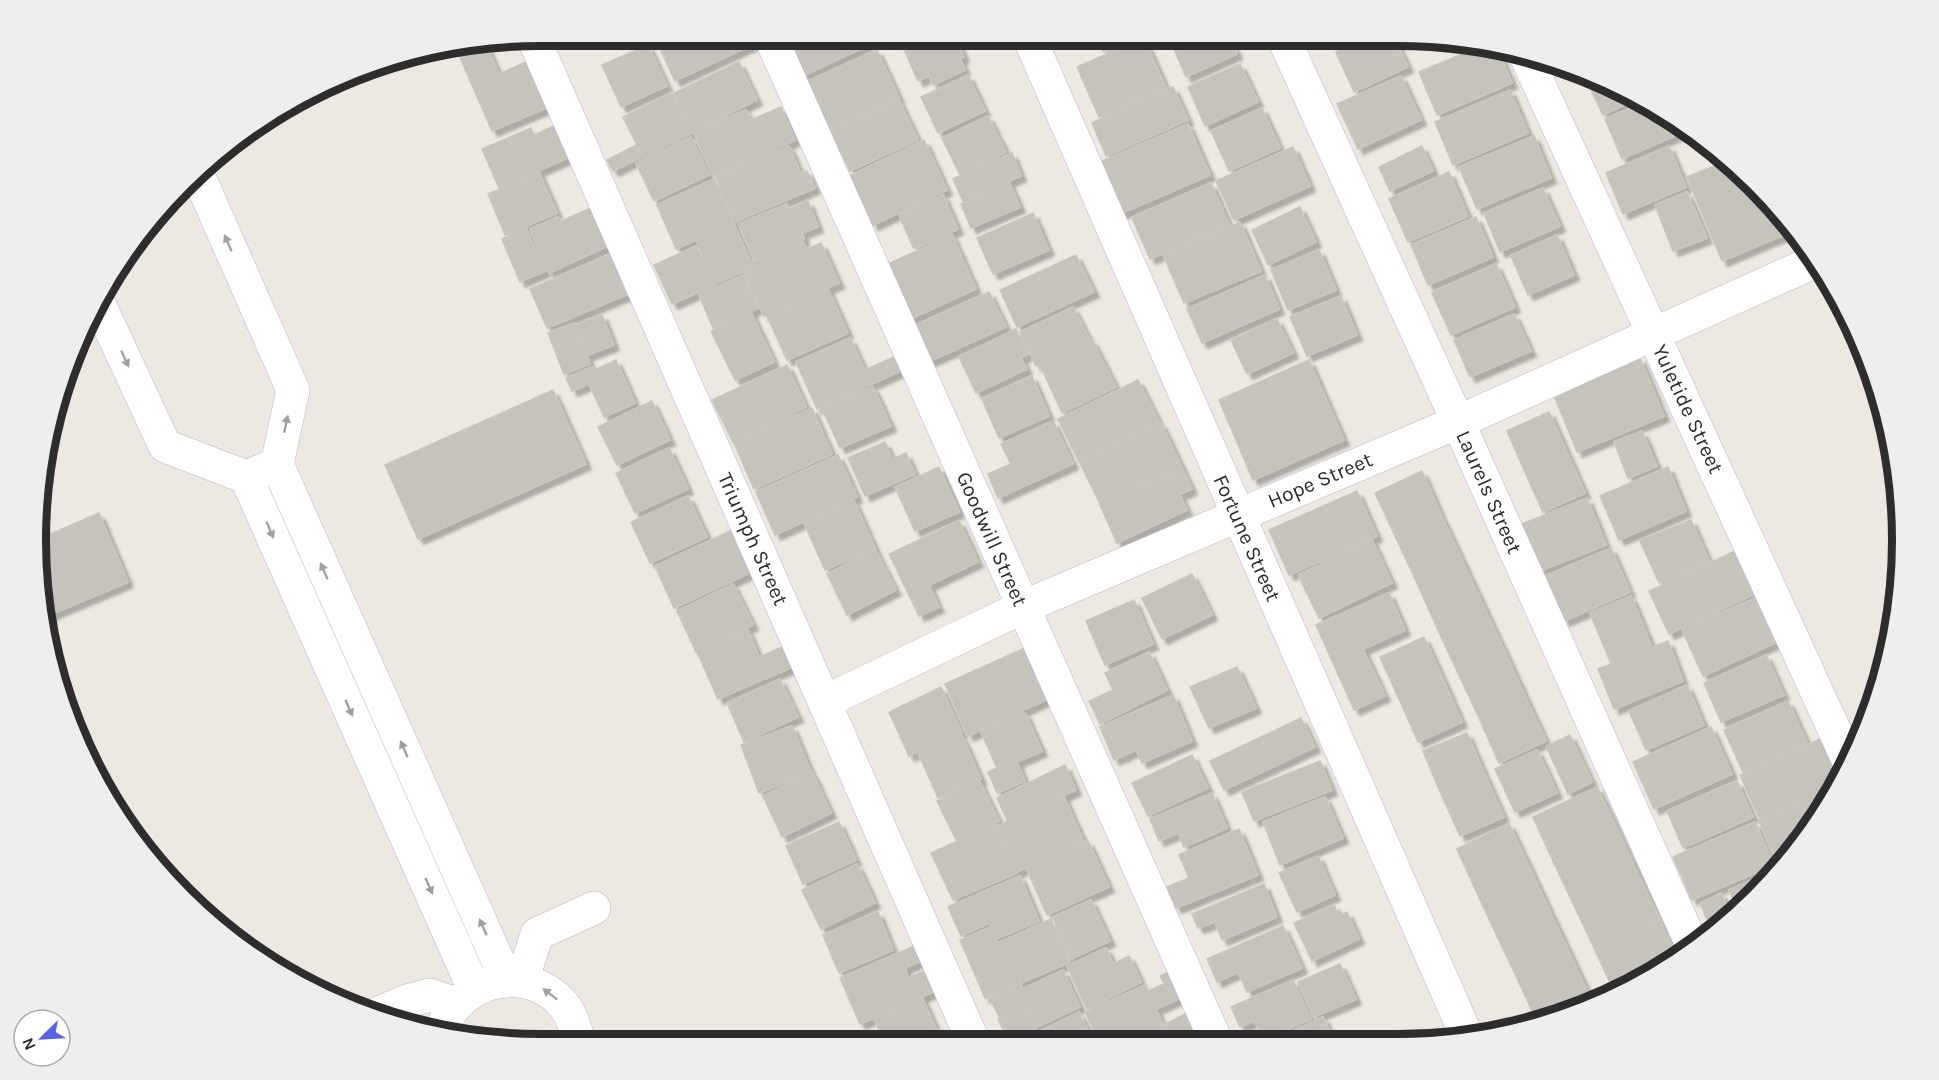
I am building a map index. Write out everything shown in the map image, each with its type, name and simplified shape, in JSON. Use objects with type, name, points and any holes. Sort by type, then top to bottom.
[{"type":"street","name":"Triumph Street","points":[[537,46],[970,1034]]},
{"type":"street","name":"Goodwill Street","points":[[774,46],[1213,1034]]},
{"type":"street","name":"Fortune Street","points":[[1033,46],[1464,1029]]},
{"type":"street","name":"Laurels Street","points":[[1286,46],[1458,422],[1689,939]]},
{"type":"street","name":"Yuletide Street","points":[[1530,64],[1845,752]]},
{"type":"street","points":[[201,182],[293,390],[278,464],[514,981]]},
{"type":"street","name":"Hope Street","points":[[824,702],[1023,607],[1458,422],[1808,265]]},
{"type":"street","points":[[103,312],[165,446],[246,477],[278,464]]},
{"type":"street","points":[[246,477],[458,1008]]},
{"type":"street","points":[[514,981],[537,934],[594,908]]},
{"type":"street","points":[[458,1008],[497,980],[514,981],[545,989],[563,1005],[575,1025],[577,1034]]},
{"type":"street","points":[[388,1009],[407,1001],[430,995],[458,1008]]},
{"type":"building","points":[[648,46],[667,86],[621,107],[602,65]]},
{"type":"building","points":[[659,46],[750,46],[675,81]]},
{"type":"building","points":[[789,46],[866,46],[803,76]]},
{"type":"building","points":[[959,46],[964,57],[960,59],[965,70],[933,85],[929,76],[918,81],[903,47]]},
{"type":"building","points":[[1101,46],[1118,46],[1104,52]]},
{"type":"building","points":[[1126,46],[1148,46],[1166,88],[1099,117],[1077,67]]},
{"type":"building","points":[[1173,46],[1233,46],[1237,54],[1186,77]]},
{"type":"building","points":[[1349,46],[1398,46],[1408,67],[1354,92],[1336,52]]},
{"type":"building","points":[[488,50],[499,74],[526,62],[546,108],[492,131],[458,54]]},
{"type":"building","points":[[877,50],[899,98],[830,129],[808,81]]},
{"type":"building","points":[[1468,52],[1501,57],[1512,83],[1437,115],[1419,72]]},
{"type":"building","points":[[739,62],[757,100],[693,132],[674,93]]},
{"type":"building","points":[[1240,64],[1258,102],[1205,126],[1188,87]]},
{"type":"building","points":[[968,75],[985,111],[938,133],[921,97]]},
{"type":"building","points":[[1401,76],[1421,120],[1358,149],[1337,104]]},
{"type":"building","points":[[1588,84],[1628,103],[1603,115]]},
{"type":"building","points":[[1173,87],[1188,120],[1106,156],[1092,123]]},
{"type":"building","points":[[1510,90],[1528,133],[1453,165],[1435,122]]},
{"type":"building","points":[[672,93],[692,133],[643,157],[623,117]]},
{"type":"building","points":[[899,100],[918,140],[850,171],[831,131]]},
{"type":"building","points":[[1634,106],[1679,134],[1622,159],[1605,119]]},
{"type":"building","points":[[781,107],[795,140],[713,176],[693,132],[746,110],[751,120]]},
{"type":"building","points":[[1262,108],[1280,148],[1229,171],[1211,131]]},
{"type":"building","points":[[988,116],[1006,152],[960,175],[942,138]]},
{"type":"building","points":[[560,123],[574,155],[499,188],[482,149],[531,128],[534,135]]},
{"type":"building","points":[[1188,124],[1210,175],[1122,213],[1100,162]]},
{"type":"building","points":[[1534,136],[1551,178],[1477,209],[1459,167]]},
{"type":"building","points":[[691,137],[709,175],[654,201],[636,163]]},
{"type":"building","points":[[924,140],[947,190],[873,225],[849,176]]},
{"type":"building","points":[[636,145],[642,157],[613,171],[607,160]]},
{"type":"building","points":[[789,146],[801,174],[807,171],[815,188],[735,222],[716,177]]},
{"type":"building","points":[[1422,146],[1433,171],[1390,191],[1379,167]]},
{"type":"building","points":[[1669,146],[1686,187],[1623,214],[1606,173]]},
{"type":"building","points":[[1293,147],[1310,186],[1234,220],[1216,181]]},
{"type":"building","points":[[1012,153],[1021,176],[963,201],[953,179]]},
{"type":"building","points":[[1718,164],[1748,191],[1786,234],[1722,261],[1687,177]]},
{"type":"building","points":[[539,172],[557,213],[505,235],[488,194]]},
{"type":"building","points":[[1449,172],[1468,216],[1408,242],[1389,199]]},
{"type":"building","points":[[714,179],[753,267],[715,284],[696,240],[676,249],[657,205]]},
{"type":"building","points":[[1009,182],[1020,207],[971,228],[961,204]]},
{"type":"building","points":[[1211,183],[1229,224],[1150,259],[1132,218]]},
{"type":"building","points":[[1543,188],[1560,226],[1500,252],[1484,213]]},
{"type":"building","points":[[1687,192],[1707,238],[1673,251],[1655,205]]},
{"type":"building","points":[[943,195],[958,229],[914,249],[899,215]]},
{"type":"building","points":[[808,201],[818,227],[802,233],[804,239],[754,259],[739,224],[787,204],[789,209]]},
{"type":"building","points":[[1300,207],[1316,242],[1268,265],[1252,230]]},
{"type":"building","points":[[591,208],[608,246],[549,273],[530,229],[558,217],[561,221]]},
{"type":"building","points":[[1033,213],[1049,250],[993,274],[977,238]]},
{"type":"building","points":[[1476,217],[1493,257],[1428,285],[1411,245]]},
{"type":"building","points":[[1240,222],[1261,271],[1184,303],[1163,255]]},
{"type":"building","points":[[526,228],[545,271],[520,282],[502,239]]},
{"type":"building","points":[[952,235],[976,289],[908,320],[883,266]]},
{"type":"building","points":[[1557,235],[1574,275],[1528,295],[1511,256]]},
{"type":"building","points":[[802,240],[807,249],[821,243],[839,283],[764,316],[744,273],[755,268],[752,262]]},
{"type":"building","points":[[696,246],[715,285],[672,304],[654,265]]},
{"type":"building","points":[[1319,250],[1336,290],[1288,310],[1271,270]]},
{"type":"building","points":[[611,254],[628,294],[547,328],[530,289]]},
{"type":"building","points":[[1076,255],[1094,292],[1017,327],[1000,290]]},
{"type":"building","points":[[1496,264],[1515,307],[1451,335],[1432,293]]},
{"type":"building","points":[[743,275],[758,308],[713,328],[699,295]]},
{"type":"building","points":[[1265,275],[1279,309],[1202,343],[1187,309]]},
{"type":"building","points":[[828,289],[848,333],[787,360],[767,316]]},
{"type":"building","points":[[989,292],[1006,327],[928,362],[912,327]]},
{"type":"building","points":[[1341,296],[1357,335],[1307,356],[1290,317]]},
{"type":"building","points":[[1073,307],[1090,341],[1036,366],[1020,332]]},
{"type":"building","points":[[751,312],[774,362],[735,380],[711,331]]},
{"type":"building","points":[[1514,314],[1531,351],[1470,377],[1454,340]]},
{"type":"building","points":[[602,315],[614,345],[588,355],[576,325]]},
{"type":"building","points":[[1277,319],[1293,353],[1247,374],[1231,340]]},
{"type":"building","points":[[574,323],[590,364],[564,374],[548,333]]},
{"type":"building","points":[[1016,329],[1028,354],[1021,358],[1027,369],[976,393],[959,357]]},
{"type":"building","points":[[850,338],[865,370],[894,357],[900,371],[817,409],[796,362]]},
{"type":"building","points":[[1092,340],[1116,387],[1062,413],[1040,365]]},
{"type":"building","points":[[1640,358],[1664,416],[1577,452],[1553,393]]},
{"type":"building","points":[[616,360],[635,403],[604,417],[589,384],[572,391],[566,378],[592,367],[594,370]]},
{"type":"building","points":[[1309,360],[1344,440],[1253,480],[1219,400]]},
{"type":"building","points":[[787,365],[806,407],[733,442],[712,400]]},
{"type":"building","points":[[1032,376],[1049,416],[999,438],[982,399]]},
{"type":"building","points":[[1138,380],[1159,422],[1079,462],[1058,419]]},
{"type":"building","points":[[873,387],[891,426],[840,448],[822,408]]},
{"type":"building","points":[[553,390],[586,464],[418,539],[385,465]]},
{"type":"building","points":[[652,401],[670,440],[617,465],[598,427]]},
{"type":"building","points":[[812,408],[832,454],[754,489],[734,443]]},
{"type":"building","points":[[1549,412],[1567,453],[1525,472],[1507,431]]},
{"type":"building","points":[[1549,412],[1585,493],[1543,512],[1507,431]]},
{"type":"building","points":[[1053,421],[1073,464],[998,498],[988,474],[1011,464],[1001,444]]},
{"type":"building","points":[[1161,423],[1192,489],[1181,494],[1170,471],[1100,504],[1080,463]]},
{"type":"building","points":[[1642,431],[1657,466],[1628,478],[1614,442]]},
{"type":"building","points":[[885,442],[892,459],[906,453],[915,474],[865,496],[848,458]]},
{"type":"building","points":[[669,448],[688,489],[635,513],[616,473]]},
{"type":"building","points":[[1567,453],[1585,493],[1543,512],[1525,472]]},
{"type":"building","points":[[838,455],[857,497],[775,535],[756,492]]},
{"type":"building","points":[[939,467],[959,512],[915,531],[895,487]]},
{"type":"building","points":[[1668,467],[1686,511],[1619,540],[1600,496]]},
{"type":"building","points":[[1422,471],[1442,517],[1396,538],[1375,493]]},
{"type":"building","points":[[1169,473],[1187,510],[1117,543],[1100,505]]},
{"type":"building","points":[[1357,491],[1377,536],[1289,575],[1269,530]]},
{"type":"building","points":[[688,496],[707,537],[650,563],[631,522]]},
{"type":"building","points":[[1587,498],[1606,545],[1540,571],[1522,524]]},
{"type":"building","points":[[854,501],[875,548],[825,570],[804,523]]},
{"type":"building","points":[[99,513],[128,582],[53,614],[46,536]]},
{"type":"building","points":[[1442,517],[1463,562],[1417,583],[1396,538]]},
{"type":"building","points":[[1691,520],[1709,561],[1659,583],[1640,541]]},
{"type":"building","points":[[959,521],[978,562],[929,585],[939,607],[919,616],[889,554]]},
{"type":"building","points":[[732,530],[752,572],[674,608],[655,566]]},
{"type":"building","points":[[1372,540],[1392,583],[1319,618],[1298,575]]},
{"type":"building","points":[[1611,548],[1630,592],[1564,621],[1545,576]]},
{"type":"building","points":[[875,549],[896,590],[847,615],[827,574]]},
{"type":"building","points":[[1735,551],[1755,594],[1669,634],[1649,591]]},
{"type":"building","points":[[1463,562],[1484,607],[1437,628],[1417,583]]},
{"type":"building","points":[[1192,574],[1212,615],[1162,639],[1142,598]]},
{"type":"building","points":[[733,584],[753,625],[696,652],[677,611]]},
{"type":"building","points":[[1389,593],[1405,630],[1363,649],[1385,696],[1354,710],[1316,625]]},
{"type":"building","points":[[1631,596],[1652,647],[1668,641],[1683,681],[1614,709],[1598,669],[1611,664],[1590,613]]},
{"type":"building","points":[[1755,598],[1775,643],[1703,676],[1682,630]]},
{"type":"building","points":[[1134,600],[1153,644],[1105,665],[1086,621]]},
{"type":"building","points":[[1484,607],[1505,652],[1458,673],[1437,628]]},
{"type":"building","points":[[748,630],[759,657],[789,644],[797,665],[718,699],[697,652]]},
{"type":"building","points":[[1424,637],[1443,679],[1399,699],[1380,657]]},
{"type":"building","points":[[1027,647],[1050,698],[968,736],[945,684]]},
{"type":"building","points":[[1149,652],[1167,690],[1100,724],[1089,701],[1113,690],[1105,673]]},
{"type":"building","points":[[1505,652],[1525,696],[1479,718],[1458,673]]},
{"type":"building","points":[[1766,655],[1784,695],[1721,722],[1704,683]]},
{"type":"building","points":[[1237,667],[1256,708],[1209,728],[1190,687]]},
{"type":"building","points":[[780,679],[798,717],[744,742],[727,703]]},
{"type":"building","points":[[1443,679],[1462,722],[1418,742],[1399,699]]},
{"type":"building","points":[[1687,685],[1704,725],[1646,750],[1629,711]]},
{"type":"building","points":[[941,687],[962,733],[909,756],[889,712]]},
{"type":"building","points":[[1173,695],[1192,741],[1142,763],[1136,750],[1114,760],[1100,727]]},
{"type":"building","points":[[1525,696],[1546,741],[1499,763],[1479,718]]},
{"type":"building","points":[[1788,701],[1807,743],[1743,772],[1724,730]]},
{"type":"building","points":[[1025,713],[1042,751],[1017,762],[1025,781],[997,793],[988,772],[997,768],[981,732]]},
{"type":"building","points":[[1301,718],[1315,747],[1224,790],[1210,761]]},
{"type":"building","points":[[792,726],[811,772],[759,793],[741,745]]},
{"type":"building","points":[[1711,727],[1732,774],[1654,809],[1633,762]]},
{"type":"building","points":[[1467,733],[1485,775],[1441,794],[1423,751]]},
{"type":"building","points":[[1570,735],[1592,782],[1568,794],[1546,746]]},
{"type":"building","points":[[962,736],[981,779],[938,798],[919,755]]},
{"type":"building","points":[[1820,739],[1834,772],[1824,790],[1760,819],[1740,775]]},
{"type":"building","points":[[1537,750],[1557,793],[1515,812],[1495,769]]},
{"type":"building","points":[[1192,755],[1208,788],[1148,816],[1132,783]]},
{"type":"building","points":[[1320,761],[1332,790],[1254,821],[1242,792]]},
{"type":"building","points":[[1065,765],[1076,790],[1008,822],[997,798]]},
{"type":"building","points":[[812,772],[831,813],[782,837],[763,796]]},
{"type":"building","points":[[1485,775],[1504,817],[1460,836],[1441,794]]},
{"type":"building","points":[[979,780],[999,821],[957,842],[937,801]]},
{"type":"building","points":[[1737,781],[1753,817],[1683,848],[1667,811]]},
{"type":"building","points":[[1597,787],[1618,831],[1553,861],[1533,817]]},
{"type":"building","points":[[1597,787],[1673,950],[1611,985],[1533,817]]},
{"type":"building","points":[[1212,793],[1227,828],[1184,847],[1178,833],[1159,841],[1150,819]]},
{"type":"building","points":[[1822,794],[1791,840],[1776,858],[1759,821]]},
{"type":"building","points":[[1064,797],[1084,842],[1017,872],[997,826]]},
{"type":"building","points":[[1325,797],[1343,838],[1280,865],[1263,822]]},
{"type":"building","points":[[839,822],[856,860],[803,884],[786,846]]},
{"type":"building","points":[[1755,822],[1773,862],[1767,868],[1692,900],[1673,857]]},
{"type":"building","points":[[995,824],[1017,873],[953,900],[931,853]]},
{"type":"building","points":[[1509,824],[1530,868],[1477,893],[1457,849]]},
{"type":"building","points":[[1509,824],[1589,995],[1534,1015],[1457,849]]},
{"type":"building","points":[[1239,829],[1258,875],[1176,908],[1167,887],[1189,878],[1179,855]]},
{"type":"building","points":[[1618,831],[1638,875],[1574,905],[1553,861]]},
{"type":"building","points":[[1088,841],[1109,887],[1047,915],[1026,868]]},
{"type":"building","points":[[1318,856],[1335,895],[1297,912],[1279,873]]},
{"type":"building","points":[[857,864],[875,903],[821,929],[802,890]]},
{"type":"building","points":[[1530,868],[1550,912],[1497,936],[1477,893]]},
{"type":"building","points":[[1638,875],[1660,919],[1595,949],[1574,905]]},
{"type":"building","points":[[1020,876],[1039,921],[996,939],[989,923],[961,936],[948,907]]},
{"type":"building","points":[[1759,877],[1734,902],[1729,890]]},
{"type":"building","points":[[1264,884],[1277,917],[1222,940],[1215,922],[1198,928],[1192,914]]},
{"type":"building","points":[[1721,893],[1727,908],[1709,924],[1700,903]]},
{"type":"building","points":[[1091,900],[1110,941],[1071,959],[1053,917]]},
{"type":"building","points":[[1334,905],[1339,916],[1347,912],[1359,939],[1312,961],[1294,923]]},
{"type":"building","points":[[878,912],[893,950],[839,973],[823,935]]},
{"type":"building","points":[[1550,912],[1571,956],[1518,980],[1497,936]]},
{"type":"building","points":[[1051,919],[1070,962],[985,998],[960,940],[991,927],[998,943]]},
{"type":"building","points":[[1660,919],[1673,950],[1611,985],[1595,949]]},
{"type":"building","points":[[1283,926],[1302,968],[1247,992],[1238,972],[1217,982],[1207,959]]},
{"type":"building","points":[[921,943],[928,958],[905,968],[908,978],[933,967],[942,988],[860,1024],[840,978]]},
{"type":"building","points":[[1106,948],[1113,964],[1129,956],[1141,982],[1087,1009],[1067,966]]},
{"type":"building","points":[[1571,956],[1589,995],[1534,1015],[1518,980]]},
{"type":"building","points":[[1340,964],[1356,999],[1314,1017],[1298,982]]},
{"type":"building","points":[[1175,969],[1187,995],[1156,1009],[1164,1026],[1146,1034],[1096,1034],[1085,1012],[1145,985],[1148,991],[1164,984],[1160,976]]},
{"type":"building","points":[[1063,970],[1080,1007],[1035,1028],[1025,1005],[999,1017],[990,998],[1021,984],[1023,989]]},
{"type":"building","points":[[1293,980],[1311,1019],[1277,1034],[1261,1034],[1254,1021],[1240,1027],[1231,1007]]},
{"type":"building","points":[[922,997],[938,1034],[881,1034],[874,1019]]},
{"type":"building","points":[[1024,1007],[1036,1033],[1079,1012],[1090,1034],[1005,1034],[998,1019]]},
{"type":"building","points":[[1185,1014],[1195,1034],[1146,1034]]},
{"type":"building","points":[[1323,1017],[1331,1034],[1287,1034]]}]
